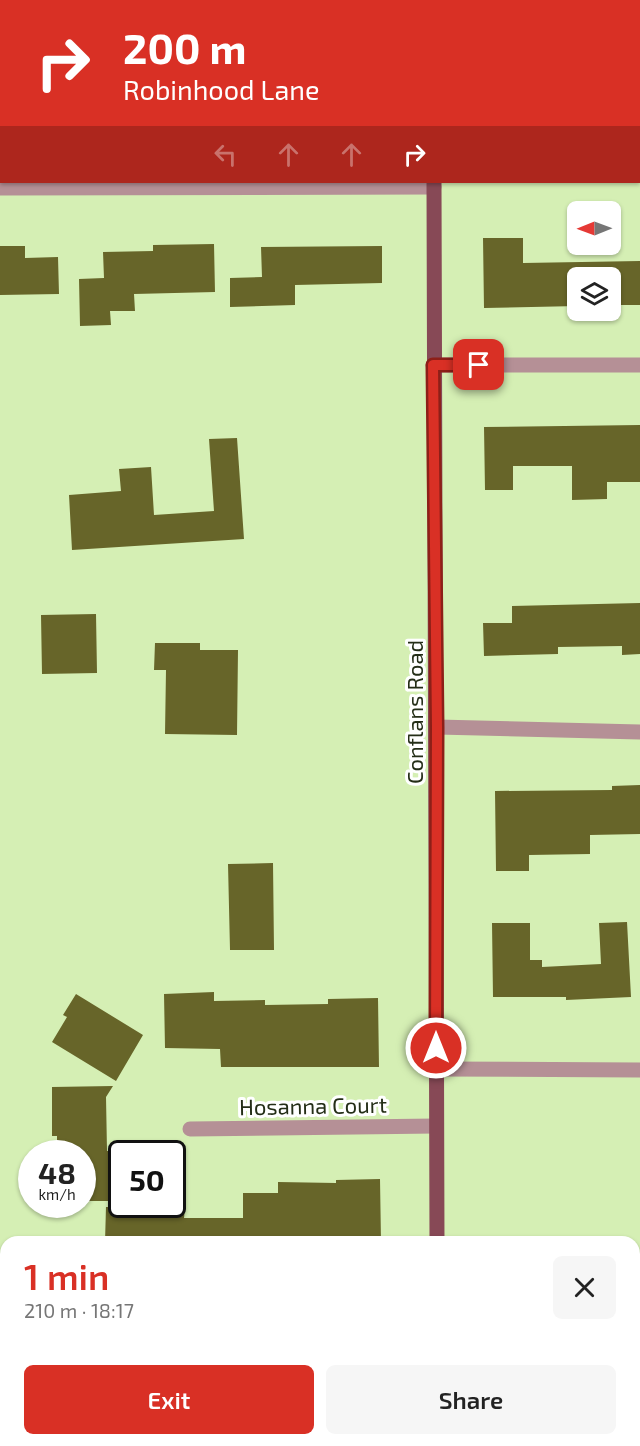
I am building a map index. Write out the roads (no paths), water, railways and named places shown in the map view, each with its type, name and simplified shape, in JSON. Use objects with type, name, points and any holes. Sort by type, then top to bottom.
[{"type":"main road","name":"Conflans Road","points":[[434,184],[437,1236]]},
{"type":"street","points":[[0,188],[434,184]]},
{"type":"street","points":[[433,365],[640,364]]},
{"type":"street","points":[[437,727],[640,732]]},
{"type":"street","points":[[436,1070],[640,1070]]},
{"type":"street","name":"Hosanna Court","points":[[190,1129],[436,1126]]}]
